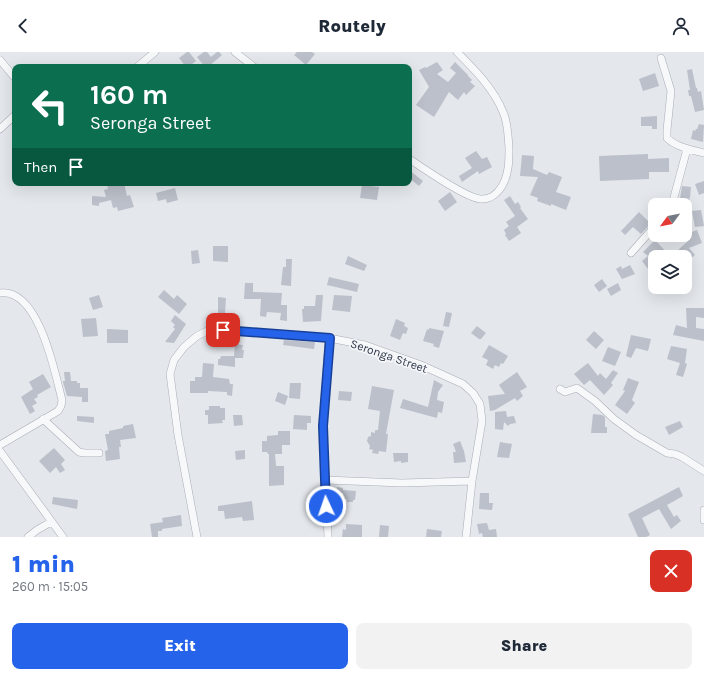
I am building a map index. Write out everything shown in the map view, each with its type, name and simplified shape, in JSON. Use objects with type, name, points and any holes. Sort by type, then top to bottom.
[{"type":"street","points":[[140,64],[155,52]]},
{"type":"street","points":[[235,52],[250,64]]},
{"type":"street","points":[[412,161],[468,195],[480,199],[491,198],[506,180],[509,155],[508,133],[504,113],[496,98],[484,82],[457,52]]},
{"type":"street","points":[[661,58],[671,91],[667,138],[671,142],[687,149],[704,153]]},
{"type":"street","points":[[0,60],[12,74]]},
{"type":"street","points":[[0,129],[12,118]]},
{"type":"street","points":[[674,198],[687,149]]},
{"type":"street","points":[[631,253],[648,234]]},
{"type":"street","points":[[0,294],[12,295],[22,299],[32,311],[47,347],[62,400],[58,411],[0,445]]},
{"type":"street","name":"Seronga Street","points":[[196,537],[178,436],[170,374],[174,360],[184,347],[196,336],[207,331],[223,330],[330,338],[365,345],[463,384],[474,393],[480,404],[482,421],[472,481],[466,537]]},
{"type":"street","points":[[328,537],[323,426],[330,338]]},
{"type":"street","points":[[560,389],[565,392],[577,388],[595,401],[614,419],[657,448],[667,453],[682,457],[704,471]]},
{"type":"street","points":[[43,419],[79,452],[99,453]]},
{"type":"street","points":[[0,451],[63,537]]},
{"type":"street","points":[[325,480],[402,483],[472,481]]},
{"type":"street","points":[[704,510],[704,520]]},
{"type":"street","points":[[28,537],[51,522]]},
{"type":"building","points":[[189,52],[196,61],[192,64],[184,64],[179,58]]},
{"type":"building","points":[[204,52],[207,52],[211,57],[217,52],[222,55],[212,64],[203,64],[197,57]]},
{"type":"building","points":[[297,52],[312,52],[315,54],[307,64],[294,55]]},
{"type":"building","points":[[437,62],[443,70],[437,74],[448,82],[456,73],[450,68],[455,62],[468,75],[472,80],[470,82],[475,86],[466,95],[464,92],[458,100],[449,92],[434,117],[416,105],[429,87],[419,70]]},
{"type":"building","points":[[692,69],[696,88],[698,92],[701,91],[704,110],[695,112],[688,90],[690,90],[687,70]]},
{"type":"building","points":[[655,73],[659,86],[643,91],[639,79]]},
{"type":"building","points":[[657,116],[657,129],[652,129],[652,126],[641,126],[641,117]]},
{"type":"building","points":[[699,124],[704,125],[703,142],[691,139],[693,130],[695,131],[697,129]]},
{"type":"building","points":[[476,151],[482,159],[487,157],[492,167],[479,174],[478,171],[462,182],[459,176],[472,168],[465,158]]},
{"type":"building","points":[[648,154],[648,159],[669,158],[669,172],[649,172],[649,179],[600,181],[599,156]]},
{"type":"building","points":[[522,155],[534,156],[533,169],[547,175],[549,172],[562,177],[556,192],[571,197],[566,210],[551,204],[551,206],[537,201],[538,198],[530,195],[538,177],[520,176]]},
{"type":"building","points":[[412,172],[423,181],[419,186],[412,180]]},
{"type":"building","points":[[704,181],[704,193],[699,195],[695,184]]},
{"type":"building","points":[[107,186],[125,186],[127,196],[130,195],[134,207],[118,211],[117,207],[113,208],[111,200],[99,203],[99,206],[92,205],[92,196],[106,197],[104,190],[108,189]]},
{"type":"building","points":[[362,186],[379,187],[377,200],[360,198]]},
{"type":"building","points":[[682,186],[691,187],[690,198],[680,198]]},
{"type":"building","points":[[175,188],[178,200],[167,203],[166,199],[158,201],[156,193]]},
{"type":"building","points":[[450,192],[457,202],[445,211],[438,201]]},
{"type":"building","points":[[510,196],[515,204],[518,202],[521,207],[520,208],[528,219],[517,227],[521,233],[509,241],[504,230],[509,226],[506,222],[515,216],[504,200]]},
{"type":"building","points":[[701,210],[704,226],[695,227],[692,211]]},
{"type":"building","points":[[639,212],[648,221],[648,226],[641,234],[633,227],[625,235],[621,231]]},
{"type":"building","points":[[697,230],[702,243],[689,248],[691,250],[678,250],[687,242],[692,242],[692,232]]},
{"type":"building","points":[[653,242],[657,242],[664,250],[648,250],[648,256],[643,252]]},
{"type":"building","points":[[213,246],[228,246],[228,262],[213,261]]},
{"type":"building","points":[[198,250],[200,263],[192,264],[191,251]]},
{"type":"building","points":[[348,256],[367,265],[364,271],[345,264]]},
{"type":"building","points":[[648,256],[648,269],[642,261]]},
{"type":"building","points":[[286,259],[292,259],[291,286],[281,285],[283,267],[286,267]]},
{"type":"building","points":[[630,265],[635,274],[622,279],[616,269],[621,266],[622,269]]},
{"type":"building","points":[[329,277],[359,284],[357,292],[327,285]]},
{"type":"building","points":[[602,279],[607,286],[599,292],[594,285]]},
{"type":"building","points":[[245,283],[253,283],[253,292],[282,293],[281,305],[287,305],[287,321],[280,320],[281,313],[267,312],[266,317],[260,316],[261,299],[244,299]]},
{"type":"building","points":[[618,283],[621,290],[611,296],[607,289]]},
{"type":"building","points":[[164,290],[174,299],[177,295],[187,304],[179,314],[158,297]]},
{"type":"building","points":[[99,295],[103,307],[93,310],[89,298]]},
{"type":"building","points":[[316,295],[323,295],[321,321],[303,322],[302,309],[304,309],[304,306],[315,306]]},
{"type":"building","points":[[334,295],[352,296],[350,312],[332,310]]},
{"type":"building","points":[[218,297],[226,298],[225,313],[218,313]]},
{"type":"building","points":[[686,308],[704,308],[704,318],[696,317],[696,328],[704,329],[704,341],[673,335],[676,325],[687,328]]},
{"type":"building","points":[[446,312],[452,313],[449,327],[443,326]]},
{"type":"building","points":[[175,315],[186,324],[174,343],[165,342],[175,329],[173,327],[175,325],[171,321]]},
{"type":"building","points":[[96,318],[98,336],[83,337],[81,319]]},
{"type":"building","points":[[396,319],[405,323],[404,326],[408,328],[406,334],[403,333],[400,340],[390,336]]},
{"type":"building","points":[[477,326],[486,333],[481,339],[471,333]]},
{"type":"building","points":[[429,328],[444,331],[439,348],[433,346],[434,344],[423,341],[427,329],[429,330]]},
{"type":"building","points":[[107,329],[128,330],[128,343],[107,343]]},
{"type":"building","points":[[594,331],[604,340],[596,349],[586,340]]},
{"type":"building","points":[[631,335],[651,339],[648,351],[636,348],[631,358],[626,356]]},
{"type":"building","points":[[284,340],[315,342],[314,349],[283,345]]},
{"type":"building","points":[[235,344],[243,345],[243,358],[235,358],[235,367],[218,365],[218,359],[220,359],[221,356],[234,356]]},
{"type":"building","points":[[489,345],[508,356],[503,364],[501,363],[499,367],[495,365],[493,369],[486,365],[488,360],[482,357]]},
{"type":"building","points":[[671,346],[687,349],[685,363],[687,364],[683,377],[676,375],[680,363],[667,359]]},
{"type":"building","points":[[608,347],[621,352],[615,366],[602,361]]},
{"type":"building","points":[[203,363],[214,364],[213,377],[229,379],[230,384],[233,384],[232,396],[227,395],[227,392],[208,391],[208,393],[190,393],[190,381],[195,381],[195,377],[202,377]]},
{"type":"building","points":[[588,363],[598,376],[600,373],[606,379],[613,370],[618,373],[611,383],[613,385],[604,395],[590,380],[584,385],[574,374]]},
{"type":"building","points":[[64,372],[70,372],[71,381],[77,381],[77,383],[80,383],[80,388],[88,388],[88,402],[82,402],[82,397],[67,396],[63,382],[65,381]]},
{"type":"building","points":[[517,372],[527,387],[520,391],[523,396],[517,401],[515,398],[495,410],[490,411],[488,396],[505,394],[499,385]]},
{"type":"building","points":[[43,374],[51,387],[37,395],[38,397],[34,399],[37,403],[32,406],[35,411],[30,414],[21,397],[33,389],[29,382]]},
{"type":"building","points":[[628,378],[639,382],[632,400],[635,403],[627,414],[615,405],[625,391],[623,390]]},
{"type":"building","points":[[434,380],[443,385],[438,392],[437,400],[444,402],[442,413],[438,412],[437,418],[400,408],[403,399],[428,407]]},
{"type":"building","points":[[290,383],[301,383],[300,399],[289,398]]},
{"type":"building","points":[[372,386],[394,390],[386,434],[388,434],[386,452],[379,451],[378,454],[372,453],[373,450],[369,449],[370,446],[367,441],[368,437],[371,436],[371,432],[375,433],[375,430],[378,430],[380,411],[368,409]]},
{"type":"building","points":[[339,391],[352,392],[351,401],[338,400]]},
{"type":"building","points":[[278,392],[288,396],[285,405],[275,401]]},
{"type":"building","points":[[209,406],[220,406],[220,408],[225,408],[225,420],[222,420],[223,423],[208,424],[208,415],[205,415],[205,410],[209,410]]},
{"type":"building","points":[[506,411],[507,417],[514,416],[516,423],[508,426],[504,422],[503,430],[495,429],[495,412]]},
{"type":"building","points":[[593,414],[602,415],[605,417],[605,427],[607,427],[607,433],[591,433]]},
{"type":"building","points":[[233,415],[242,415],[243,425],[234,426]]},
{"type":"building","points":[[294,415],[311,416],[311,423],[307,423],[307,430],[293,429]]},
{"type":"building","points":[[77,416],[94,417],[94,423],[77,421]]},
{"type":"building","points":[[680,421],[683,427],[669,435],[665,427]]},
{"type":"building","points":[[133,424],[136,438],[120,440],[120,459],[106,461],[105,451],[108,450],[105,434],[109,434],[109,431],[123,428],[123,426]]},
{"type":"building","points":[[278,431],[290,431],[290,445],[282,445],[282,454],[275,454],[276,466],[284,466],[284,485],[269,486],[269,454],[267,452],[262,452],[262,441],[267,441],[267,436],[278,435]]},
{"type":"building","points":[[460,441],[466,462],[454,463],[453,452],[456,452],[453,444]]},
{"type":"building","points":[[500,442],[512,444],[509,458],[497,457]]},
{"type":"building","points":[[54,448],[65,460],[61,464],[65,470],[60,473],[56,467],[50,473],[39,461]]},
{"type":"building","points":[[245,450],[245,459],[236,460],[235,451]]},
{"type":"building","points":[[393,453],[408,453],[408,462],[394,462]]},
{"type":"building","points":[[337,487],[343,488],[343,490],[356,491],[355,500],[353,500],[353,502],[347,502],[347,499],[343,499],[343,493],[337,493]]},
{"type":"building","points":[[679,487],[683,496],[667,505],[674,517],[677,515],[681,521],[671,529],[659,509],[642,518],[650,535],[646,537],[638,537],[628,514]]},
{"type":"building","points":[[480,493],[489,493],[489,503],[493,503],[492,510],[479,509]]},
{"type":"building","points":[[53,497],[78,500],[77,509],[52,504]]},
{"type":"building","points":[[252,501],[254,520],[243,521],[242,517],[225,519],[224,511],[218,511],[218,506]]},
{"type":"building","points":[[181,515],[182,526],[162,529],[162,531],[158,531],[158,537],[152,537],[150,524],[163,522],[162,518]]},
{"type":"building","points":[[487,523],[489,530],[496,529],[497,537],[483,537],[482,533],[479,534],[477,524]]},
{"type":"building","points":[[346,524],[362,525],[362,537],[342,537],[343,529],[346,530]]},
{"type":"building","points":[[380,525],[389,526],[388,537],[379,537]]},
{"type":"building","points":[[427,529],[442,531],[441,537],[426,537]]},
{"type":"route","points":[[223,330],[330,338],[323,426],[326,506]]}]
